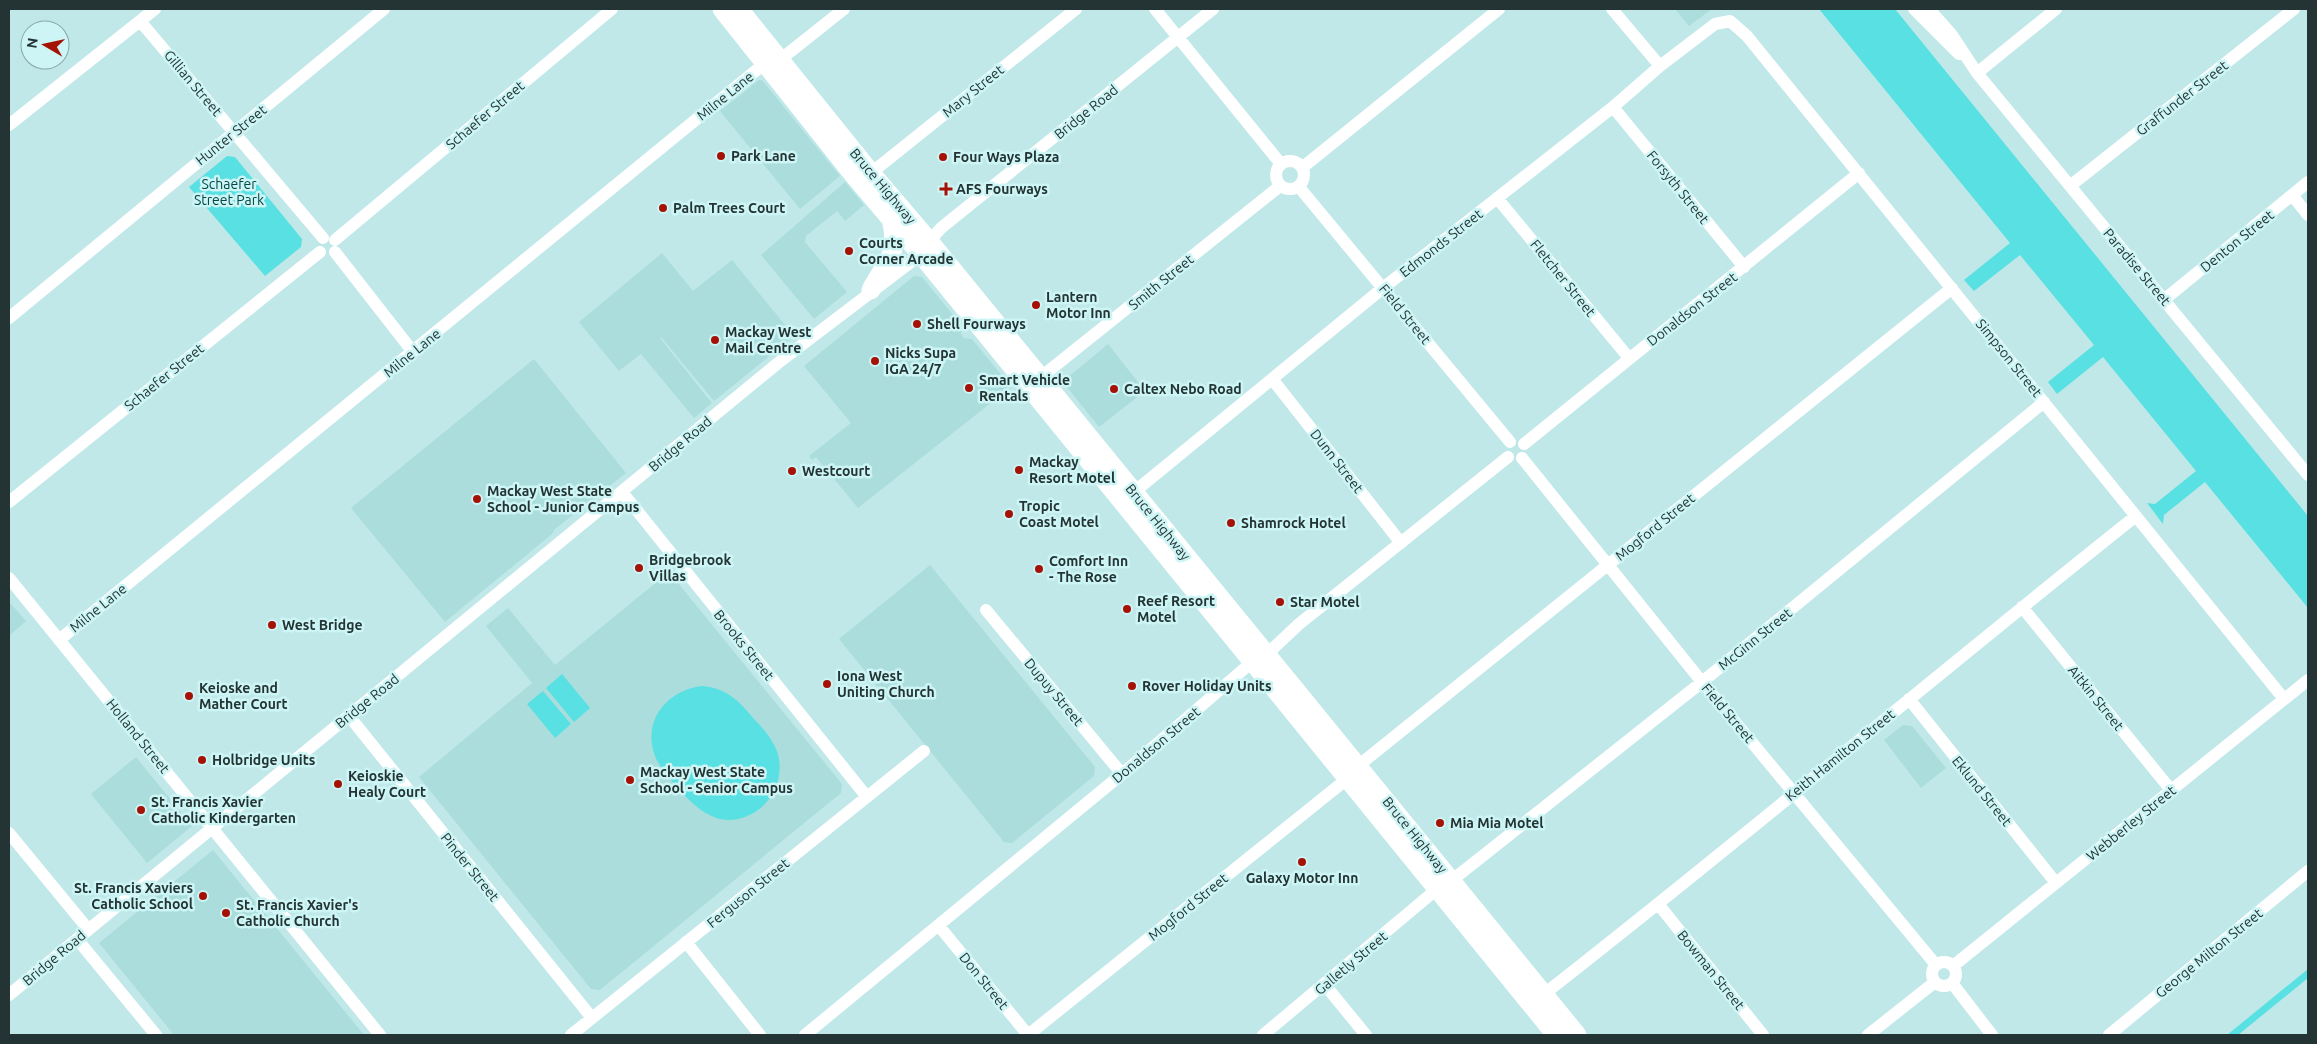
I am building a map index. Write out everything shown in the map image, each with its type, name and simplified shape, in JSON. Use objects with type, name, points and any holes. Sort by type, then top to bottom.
[{"type":"highway","name":"Bruce Highway","points":[[722,9],[871,173],[924,247],[1444,885],[1556,1035]]},
{"type":"highway","name":"Bruce Highway","points":[[740,9],[772,62],[852,174],[891,219],[924,247],[1041,377],[1134,492],[1259,658]]},
{"type":"highway","points":[[871,290],[892,256],[894,232],[891,219]]},
{"type":"highway","name":"Bruce Highway","points":[[1444,885],[1544,994],[1577,1035]]},
{"type":"street","points":[[9,125],[155,9]]},
{"type":"street","name":"Hunter Street","points":[[9,318],[384,9]]},
{"type":"street","name":"Schaefer Street","points":[[9,502],[320,252],[326,255],[331,243],[612,9]]},
{"type":"street","name":"Milne Lane","points":[[59,640],[772,62],[844,9]]},
{"type":"street","name":"Mary Street","points":[[871,173],[1076,9]]},
{"type":"street","points":[[1155,9],[1281,164]]},
{"type":"street","name":"Bridge Road","points":[[9,995],[778,363],[871,290],[899,271],[941,228],[1213,9]]},
{"type":"street","points":[[1303,167],[1499,9]]},
{"type":"street","points":[[1612,9],[1660,66]]},
{"type":"street","name":"Paradise Street","points":[[1914,9],[1946,42],[1969,62]]},
{"type":"street","name":"Paradise Street","points":[[1928,9],[1952,35],[1969,62],[2165,299],[2307,476]]},
{"type":"street","points":[[1978,73],[2056,9]]},
{"type":"street","name":"Graffunder Street","points":[[2070,186],[2294,9]]},
{"type":"street","name":"Gillian Street","points":[[140,21],[331,243],[413,352]]},
{"type":"street","name":"Edmonds Street","points":[[1134,492],[1383,288],[1613,107],[1660,66],[1715,24],[1730,21]]},
{"type":"street","name":"Simpson Street","points":[[1730,21],[1747,36],[1859,173],[2284,699]]},
{"type":"street","name":"Forsyth Street","points":[[1613,107],[1744,267]]},
{"type":"street","points":[[1293,161],[1303,167],[1305,178],[1299,187],[1289,190],[1280,186],[1276,173],[1281,164],[1293,161]]},
{"type":"street","name":"Donaldson Street","points":[[1524,444],[1859,173]]},
{"type":"street","name":"Denton Street","points":[[2165,299],[2308,182]]},
{"type":"street","name":"Smith Street","points":[[1041,377],[1280,186]]},
{"type":"street","name":"Field Street","points":[[1299,187],[1510,442]]},
{"type":"street","points":[[2292,195],[2308,215]]},
{"type":"street","name":"Fletcher Street","points":[[1497,198],[1629,358]]},
{"type":"street","name":"Mogford Street","points":[[1028,1035],[1608,564],[1952,288]]},
{"type":"street","name":"Dunn Street","points":[[1273,380],[1401,543]]},
{"type":"street","name":"McGinn Street","points":[[1444,885],[1702,682],[2044,402]]},
{"type":"street","points":[[1517,440],[1524,444],[1526,452],[1522,458],[1516,460],[1508,457],[1506,448],[1510,442],[1517,440]]},
{"type":"street","name":"Donaldson Street","points":[[805,1035],[1122,774],[1299,624],[1508,457]]},
{"type":"street","name":"Field Street","points":[[1522,458],[1702,682],[1936,966]]},
{"type":"street","name":"Brooks Street","points":[[622,492],[867,797]]},
{"type":"street","name":"Keith Hamilton Street","points":[[1544,994],[1659,905],[1794,792],[2136,516]]},
{"type":"street","name":"Holland Street","points":[[9,578],[380,1035]]},
{"type":"street","name":"Aitkin Street","points":[[2022,607],[2171,790]]},
{"type":"street","name":"Dupuy Street","points":[[986,610],[1122,774]]},
{"type":"street","name":"Webberley Street","points":[[1953,966],[2308,680]]},
{"type":"street","name":"Eklund Street","points":[[1909,699],[2056,883]]},
{"type":"street","name":"Pinder Street","points":[[349,716],[592,1018]]},
{"type":"street","name":"Ferguson Street","points":[[571,1035],[924,750]]},
{"type":"street","points":[[9,832],[88,929]]},
{"type":"street","name":"George Milton Street","points":[[2109,1035],[2308,871]]},
{"type":"street","name":"Galletly Street","points":[[1264,1035],[1444,885]]},
{"type":"street","name":"Bowman Street","points":[[1659,905],[1764,1035]]},
{"type":"street","name":"Don Street","points":[[939,926],[1028,1035]]},
{"type":"street","points":[[77,939],[156,1035]]},
{"type":"street","points":[[686,942],[760,1035]]},
{"type":"street","points":[[1946,962],[1953,966],[1956,977],[1952,983],[1942,986],[1935,982],[1932,975],[1936,966],[1946,962]]},
{"type":"street","points":[[1868,1035],[1935,982]]},
{"type":"street","points":[[1952,983],[1992,1035]]},
{"type":"street","points":[[1325,985],[1366,1035]]},
{"type":"shaded area","points":[[1675,9],[1712,9],[1689,26]]},
{"type":"shaded area","points":[[759,80],[762,80],[840,176],[800,209],[720,111]]},
{"type":"shaded area","points":[[845,182],[864,205],[845,221],[837,211],[806,236],[805,242],[847,292],[814,319],[761,255]]},
{"type":"shaded area","points":[[662,253],[693,291],[732,260],[794,336],[714,401],[661,337],[712,403],[694,418],[641,354],[619,371],[579,322]]},
{"type":"shaded area","points":[[914,276],[922,277],[962,326],[961,334],[964,338],[972,339],[1011,387],[858,508],[816,457],[812,460],[809,456],[851,423],[804,366]]},
{"type":"shaded area","points":[[1108,344],[1145,391],[1099,427],[1066,386],[1067,378]]},
{"type":"shaded area","name":"Mackay West State School - Junior Campus","points":[[534,359],[626,473],[555,529],[552,534],[445,622],[351,508]]},
{"type":"shaded area","points":[[930,565],[1095,767],[1094,776],[1012,843],[1004,842],[839,639]]},
{"type":"shaded area","name":"Mackay West State School - Senior Campus","points":[[669,572],[842,784],[841,793],[600,990],[591,989],[419,777],[532,683],[486,626],[508,608],[555,665]]},
{"type":"shaded area","points":[[9,604],[26,621],[9,636]]},
{"type":"shaded area","points":[[1903,725],[1912,726],[1946,768],[1921,788],[1884,740]]},
{"type":"shaded area","name":"St. Francis Xavier Catholic Kindergarten","points":[[136,757],[192,826],[147,863],[91,794]]},
{"type":"shaded area","name":"St. Francis Xaviers Catholic School","points":[[213,850],[364,1035],[174,1035],[99,943]]},
{"type":"green space","points":[[1819,9],[1895,9],[2308,516],[2308,608],[2205,482],[2164,515],[2163,524],[2147,503],[2155,504],[2196,471],[2103,357],[2057,394],[2048,382],[2094,345],[2020,255],[1974,291],[1964,280],[2010,243]]},
{"type":"green space","name":"Schaefer Street Park","points":[[227,156],[235,157],[302,239],[301,247],[265,276],[189,187]]},
{"type":"green space","points":[[562,674],[590,708],[574,722],[546,688]]},
{"type":"green space","points":[[702,686],[719,689],[738,701],[767,733],[777,752],[780,771],[774,790],[763,806],[743,818],[721,819],[702,811],[670,779],[654,753],[652,728],[662,708],[679,693]]},
{"type":"green space","points":[[543,691],[571,724],[555,738],[527,704]]},
{"type":"green space","points":[[2308,969],[2308,978],[2238,1035],[2227,1035]]},
{"type":"place","name":"Park Lane","points":[[721,156]]},
{"type":"place","name":"Four Ways Plaza","points":[[943,157]]},
{"type":"place","name":"AFS Fourways","points":[[946,189]]},
{"type":"place","name":"Palm Trees Court","points":[[663,208]]},
{"type":"place","name":"Courts Corner Arcade","points":[[849,251]]},
{"type":"place","name":"Lantern Motor Inn","points":[[1036,305]]},
{"type":"place","name":"Shell Fourways","points":[[917,324]]},
{"type":"place","name":"Mackay West Mail Centre","points":[[715,340]]},
{"type":"place","name":"Nicks Supa IGA 24/7","points":[[875,361]]},
{"type":"place","name":"Smart Vehicle Rentals","points":[[969,388]]},
{"type":"place","name":"Caltex Nebo Road","points":[[1114,389]]},
{"type":"place","name":"Mackay Resort Motel","points":[[1019,470]]},
{"type":"place","name":"Westcourt","points":[[792,471]]},
{"type":"place","name":"Mackay West State School - Junior Campus","points":[[477,499]]},
{"type":"place","name":"Tropic Coast Motel","points":[[1009,514]]},
{"type":"place","name":"Shamrock Hotel","points":[[1231,523]]},
{"type":"place","name":"Bridgebrook Villas","points":[[639,568]]},
{"type":"place","name":"Comfort Inn - The Rose","points":[[1039,569]]},
{"type":"place","name":"Star Motel","points":[[1280,602]]},
{"type":"place","name":"Reef Resort Motel","points":[[1127,609]]},
{"type":"place","name":"West Bridge","points":[[272,625]]},
{"type":"place","name":"Iona West Uniting Church","points":[[827,684]]},
{"type":"place","name":"Rover Holiday Units","points":[[1132,686]]},
{"type":"place","name":"Keioske and Mather Court","points":[[189,696]]},
{"type":"place","name":"Holbridge Units","points":[[202,760]]},
{"type":"place","name":"Mackay West State School - Senior Campus","points":[[630,780]]},
{"type":"place","name":"Keioskie Healy Court","points":[[338,784]]},
{"type":"place","name":"St. Francis Xavier Catholic Kindergarten","points":[[141,810]]},
{"type":"place","name":"Mia Mia Motel","points":[[1440,823]]},
{"type":"place","name":"Galaxy Motor Inn","points":[[1302,862]]},
{"type":"place","name":"St. Francis Xaviers Catholic School","points":[[203,896]]},
{"type":"place","name":"St. Francis Xavier's Catholic Church","points":[[226,913]]}]
